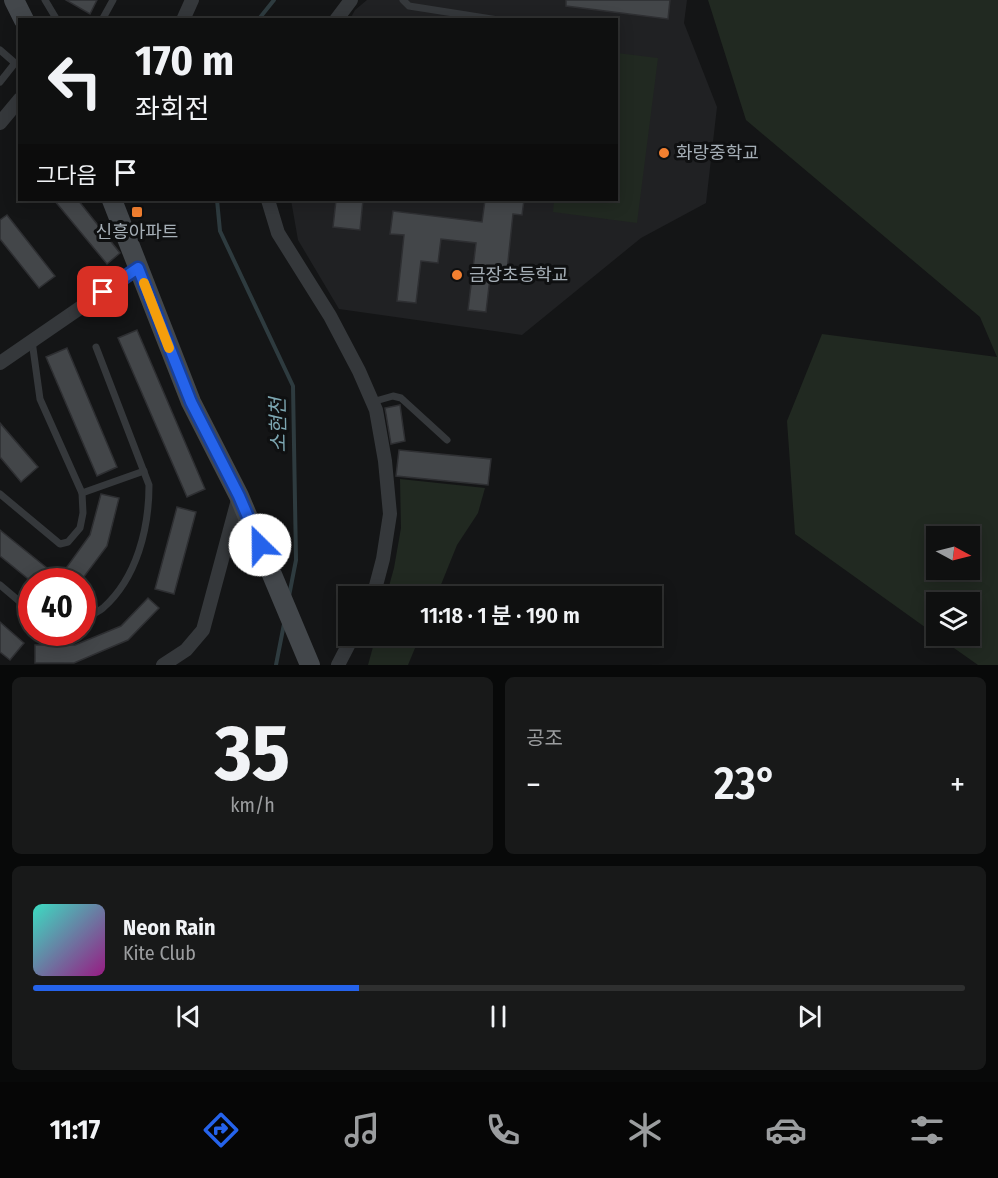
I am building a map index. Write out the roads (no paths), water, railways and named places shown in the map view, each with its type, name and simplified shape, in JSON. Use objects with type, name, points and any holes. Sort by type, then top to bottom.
[{"type":"street","points":[[14,0],[23,18]]},
{"type":"street","points":[[184,18],[192,0]]},
{"type":"street","points":[[338,18],[351,0]]},
{"type":"street","points":[[0,123],[18,101]]},
{"type":"street","points":[[112,201],[191,402],[239,496],[310,665]]},
{"type":"street","points":[[268,201],[278,233],[330,316],[359,371],[372,402],[385,461],[390,514],[377,586]]},
{"type":"street","points":[[0,363],[138,268]]},
{"type":"street","points":[[163,665],[186,650],[203,630],[239,496]]},
{"type":"street","points":[[338,665],[348,646]]},
{"type":"lane","points":[[45,0],[56,18]]},
{"type":"lane","points":[[103,18],[113,0]]},
{"type":"lane","points":[[403,0],[409,6],[485,18]]},
{"type":"lane","points":[[0,50],[15,63],[0,82]]},
{"type":"lane","points":[[0,494],[60,544],[68,542],[80,528],[83,513],[82,493],[40,399],[32,341]]},
{"type":"lane","points":[[96,347],[149,485],[149,507],[134,568],[119,590],[102,609],[96,612]]},
{"type":"lane","points":[[372,402],[393,396],[401,398],[447,440]]},
{"type":"lane","points":[[82,493],[144,471]]},
{"type":"lane","points":[[0,585],[18,600]]},
{"type":"waterway","name":"소현천","points":[[260,18],[274,0]]},
{"type":"waterway","name":"소현천","points":[[217,201],[220,231],[293,386],[296,560],[289,596]]},
{"type":"waterway","name":"소현천","points":[[276,665],[284,624]]},
{"type":"place","name":"화랑중학교","points":[[664,153]]},
{"type":"place","name":"신흥아파트","points":[[137,212]]},
{"type":"place","name":"금장초등학교","points":[[457,275]]}]
